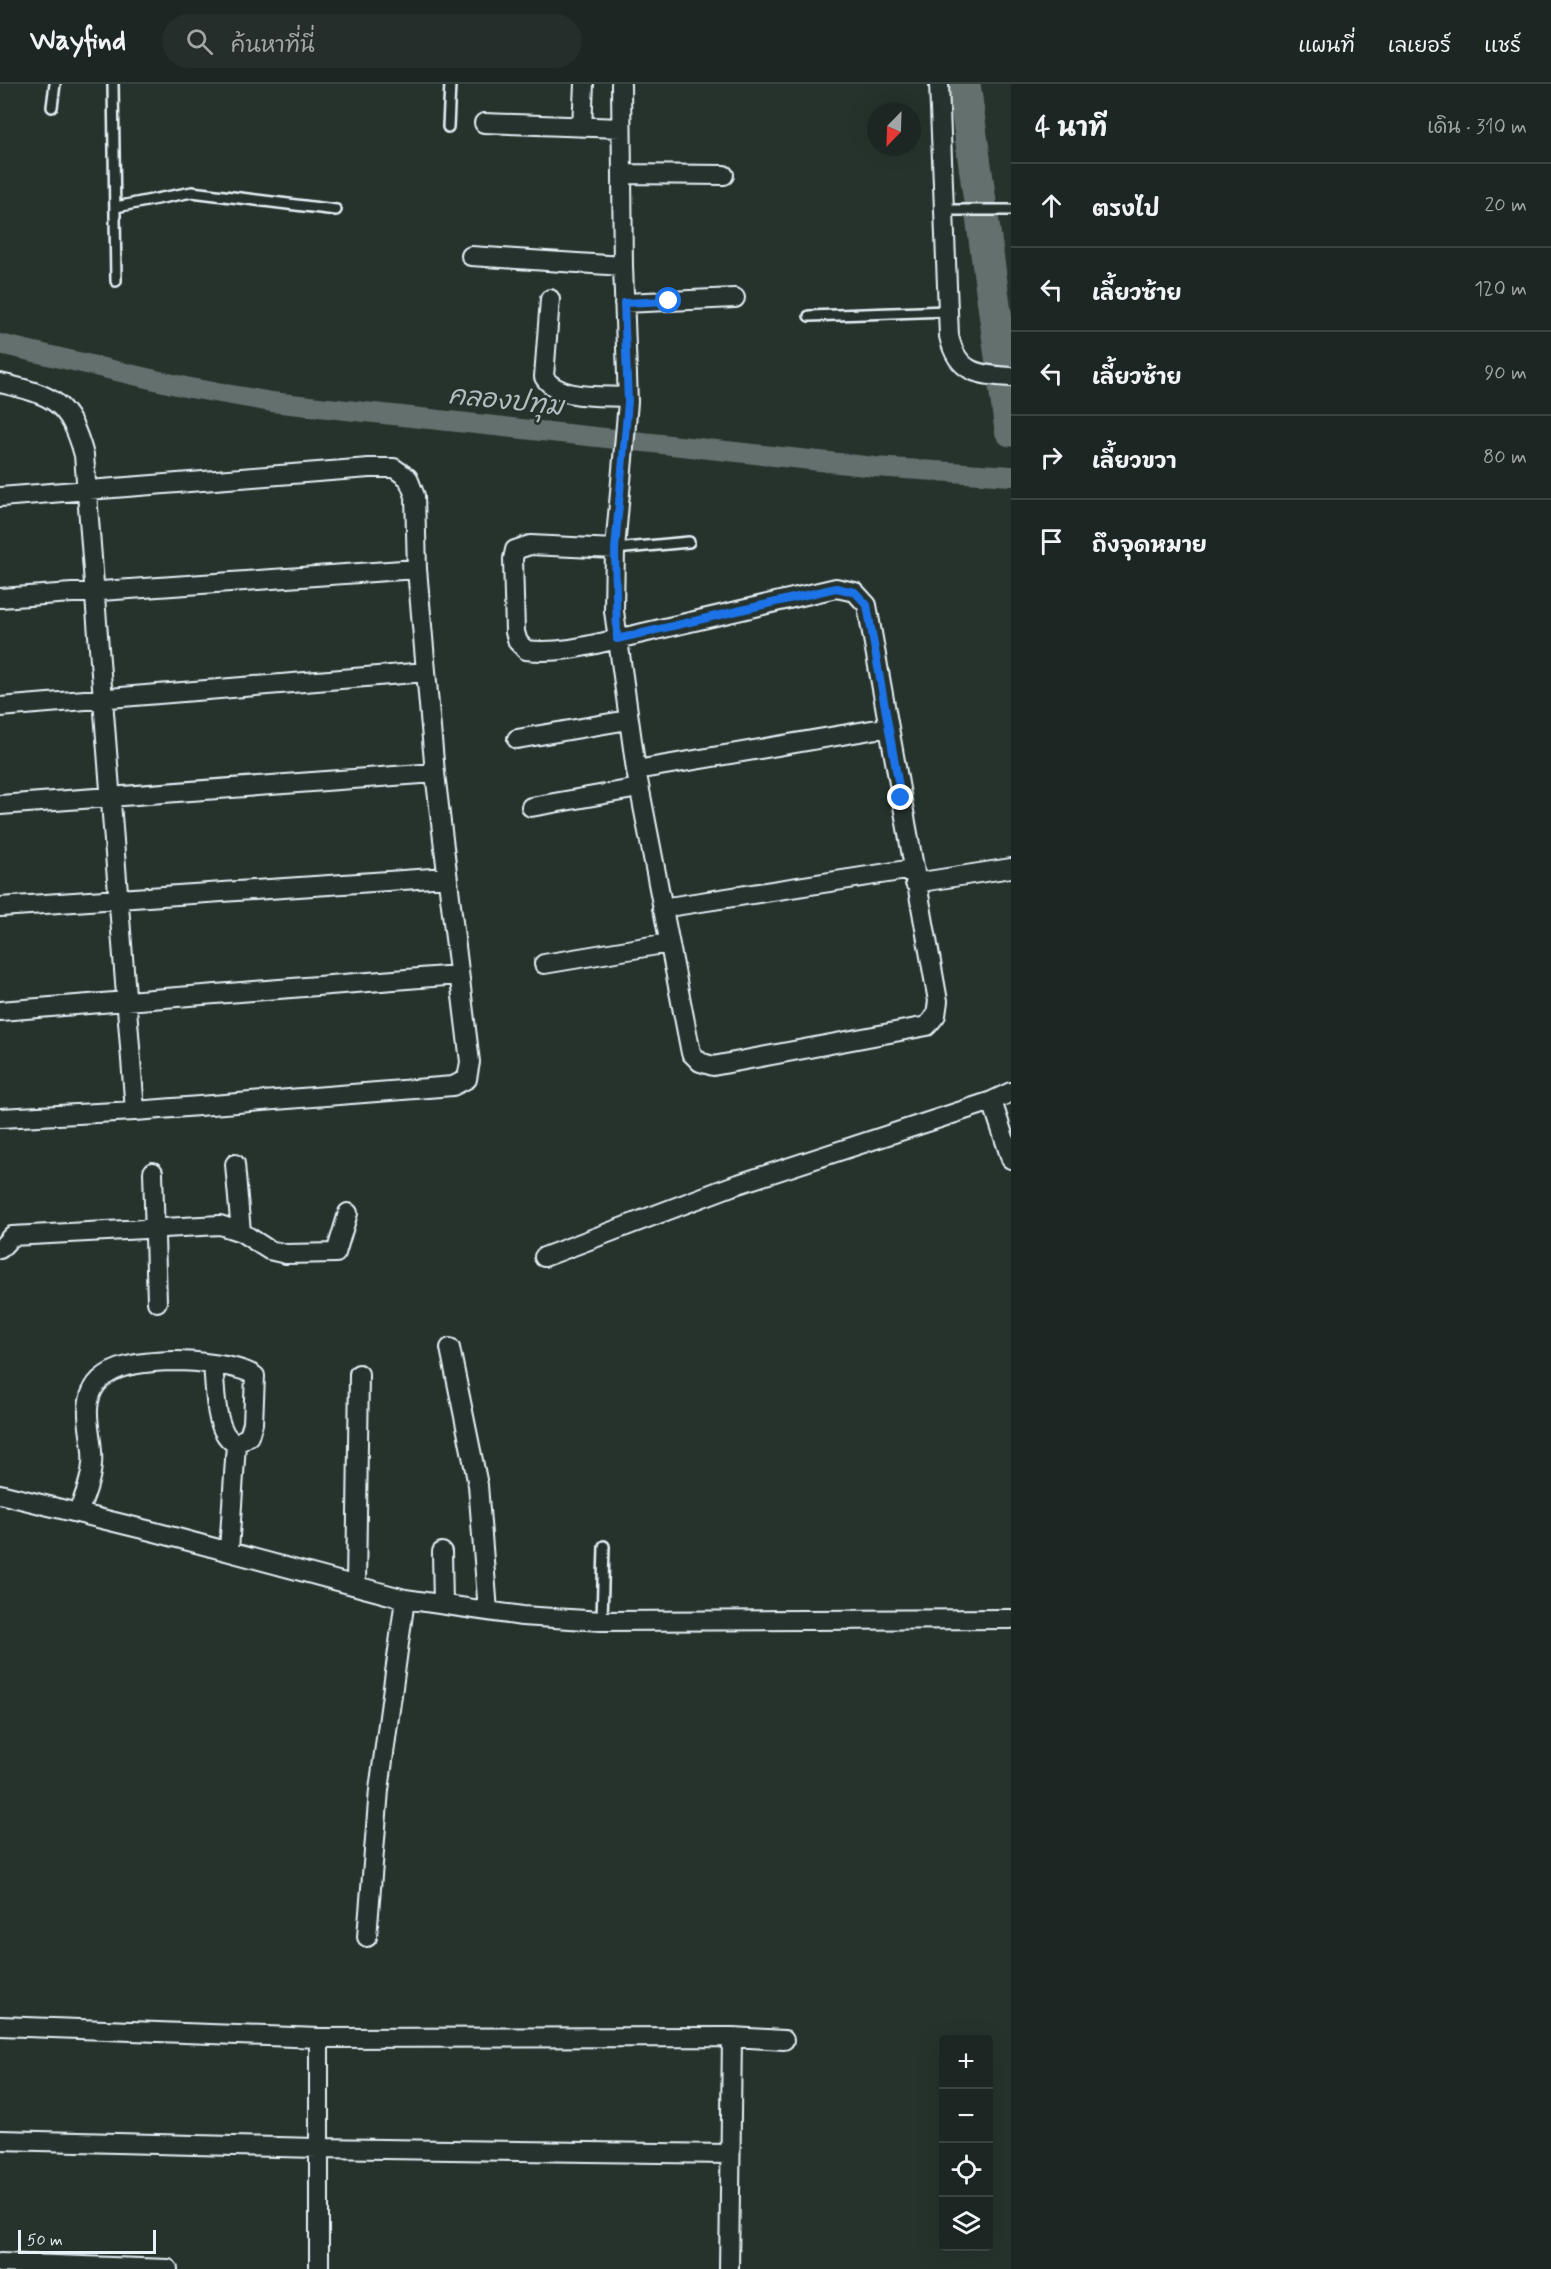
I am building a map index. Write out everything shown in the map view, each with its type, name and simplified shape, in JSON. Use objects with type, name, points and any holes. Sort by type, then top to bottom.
[{"type":"street","points":[[582,127],[584,84]]},
{"type":"street","points":[[615,549],[530,545],[515,550],[513,559],[516,632],[518,642],[526,650],[551,651],[617,639],[836,588],[855,592],[867,605],[938,1001],[936,1015],[927,1026],[713,1066],[700,1062],[691,1053],[639,788],[617,639],[615,549],[628,399],[623,266],[621,84]]},
{"type":"street","points":[[939,84],[943,210],[952,351],[969,370],[983,375],[1011,377]]},
{"type":"street","points":[[484,123],[621,128]]},
{"type":"street","points":[[622,174],[724,174]]},
{"type":"street","points":[[471,256],[623,266]]},
{"type":"street","points":[[624,303],[735,298]]},
{"type":"street","points":[[550,299],[544,377],[549,385],[564,392],[628,399]]},
{"type":"street","points":[[0,383],[33,391],[59,404],[76,425],[84,455],[135,1111]]},
{"type":"street","points":[[0,497],[394,468],[408,478],[415,496],[417,569],[435,773],[470,1062],[466,1079],[453,1086],[135,1111],[0,1118]]},
{"type":"street","points":[[0,598],[417,569]]},
{"type":"street","points":[[0,707],[426,672]]},
{"type":"street","points":[[518,739],[628,720]]},
{"type":"street","points":[[636,770],[888,727]]},
{"type":"street","points":[[0,805],[435,773]]},
{"type":"street","points":[[531,807],[639,788]]},
{"type":"street","points":[[662,908],[914,876],[1011,868]]},
{"type":"street","points":[[0,907],[447,877]]},
{"type":"street","points":[[544,964],[669,943]]},
{"type":"street","points":[[0,1011],[127,1003],[458,975]]},
{"type":"street","points":[[543,1257],[732,1186],[992,1101],[1011,1092]]},
{"type":"street","points":[[992,1101],[1011,1158]]},
{"type":"street","points":[[235,1164],[241,1232]]},
{"type":"street","points":[[153,1172],[157,1302]]},
{"type":"street","points":[[0,1249],[12,1236],[220,1225],[241,1232],[269,1250],[286,1254],[328,1255],[336,1253],[339,1247],[348,1213]]},
{"type":"street","points":[[450,1348],[478,1485],[488,1611]]},
{"type":"street","points":[[78,1513],[92,1468],[88,1407],[93,1388],[109,1372],[130,1363],[182,1361],[243,1370],[255,1376],[253,1423],[249,1436],[236,1444]]},
{"type":"street","points":[[213,1366],[222,1428],[228,1440],[236,1444]]},
{"type":"street","points":[[356,1586],[359,1374]]},
{"type":"street","points":[[230,1551],[236,1444]]},
{"type":"street","points":[[0,1494],[230,1551],[405,1599],[488,1611],[602,1621],[1011,1619]]},
{"type":"street","points":[[442,1552],[443,1604]]},
{"type":"street","points":[[367,1937],[379,1790],[405,1599]]},
{"type":"street","points":[[0,2026],[319,2038],[732,2037],[784,2040]]},
{"type":"street","points":[[729,2269],[732,2037]]},
{"type":"street","points":[[319,2038],[317,2148],[319,2269]]},
{"type":"street","points":[[0,2140],[317,2148],[729,2154]]},
{"type":"street","points":[[0,2263],[168,2269]]},
{"type":"lane","points":[[52,107],[55,84]]},
{"type":"lane","points":[[113,84],[116,281]]},
{"type":"lane","points":[[448,127],[450,84]]},
{"type":"lane","points":[[116,207],[192,192],[336,210]]},
{"type":"lane","points":[[943,210],[1011,210]]},
{"type":"lane","points":[[809,316],[948,311]]},
{"type":"lane","points":[[615,549],[689,542]]},
{"type":"lane","points":[[602,1621],[604,1546]]},
{"type":"waterway","points":[[964,84],[1011,430]]},
{"type":"waterway","name":"คลองปทุม","points":[[0,344],[190,388],[272,402],[875,467],[1011,476]]},
{"type":"route","points":[[669,301],[624,303],[628,402],[615,549],[614,610],[617,639],[836,588],[855,592],[867,605],[901,798]]}]
